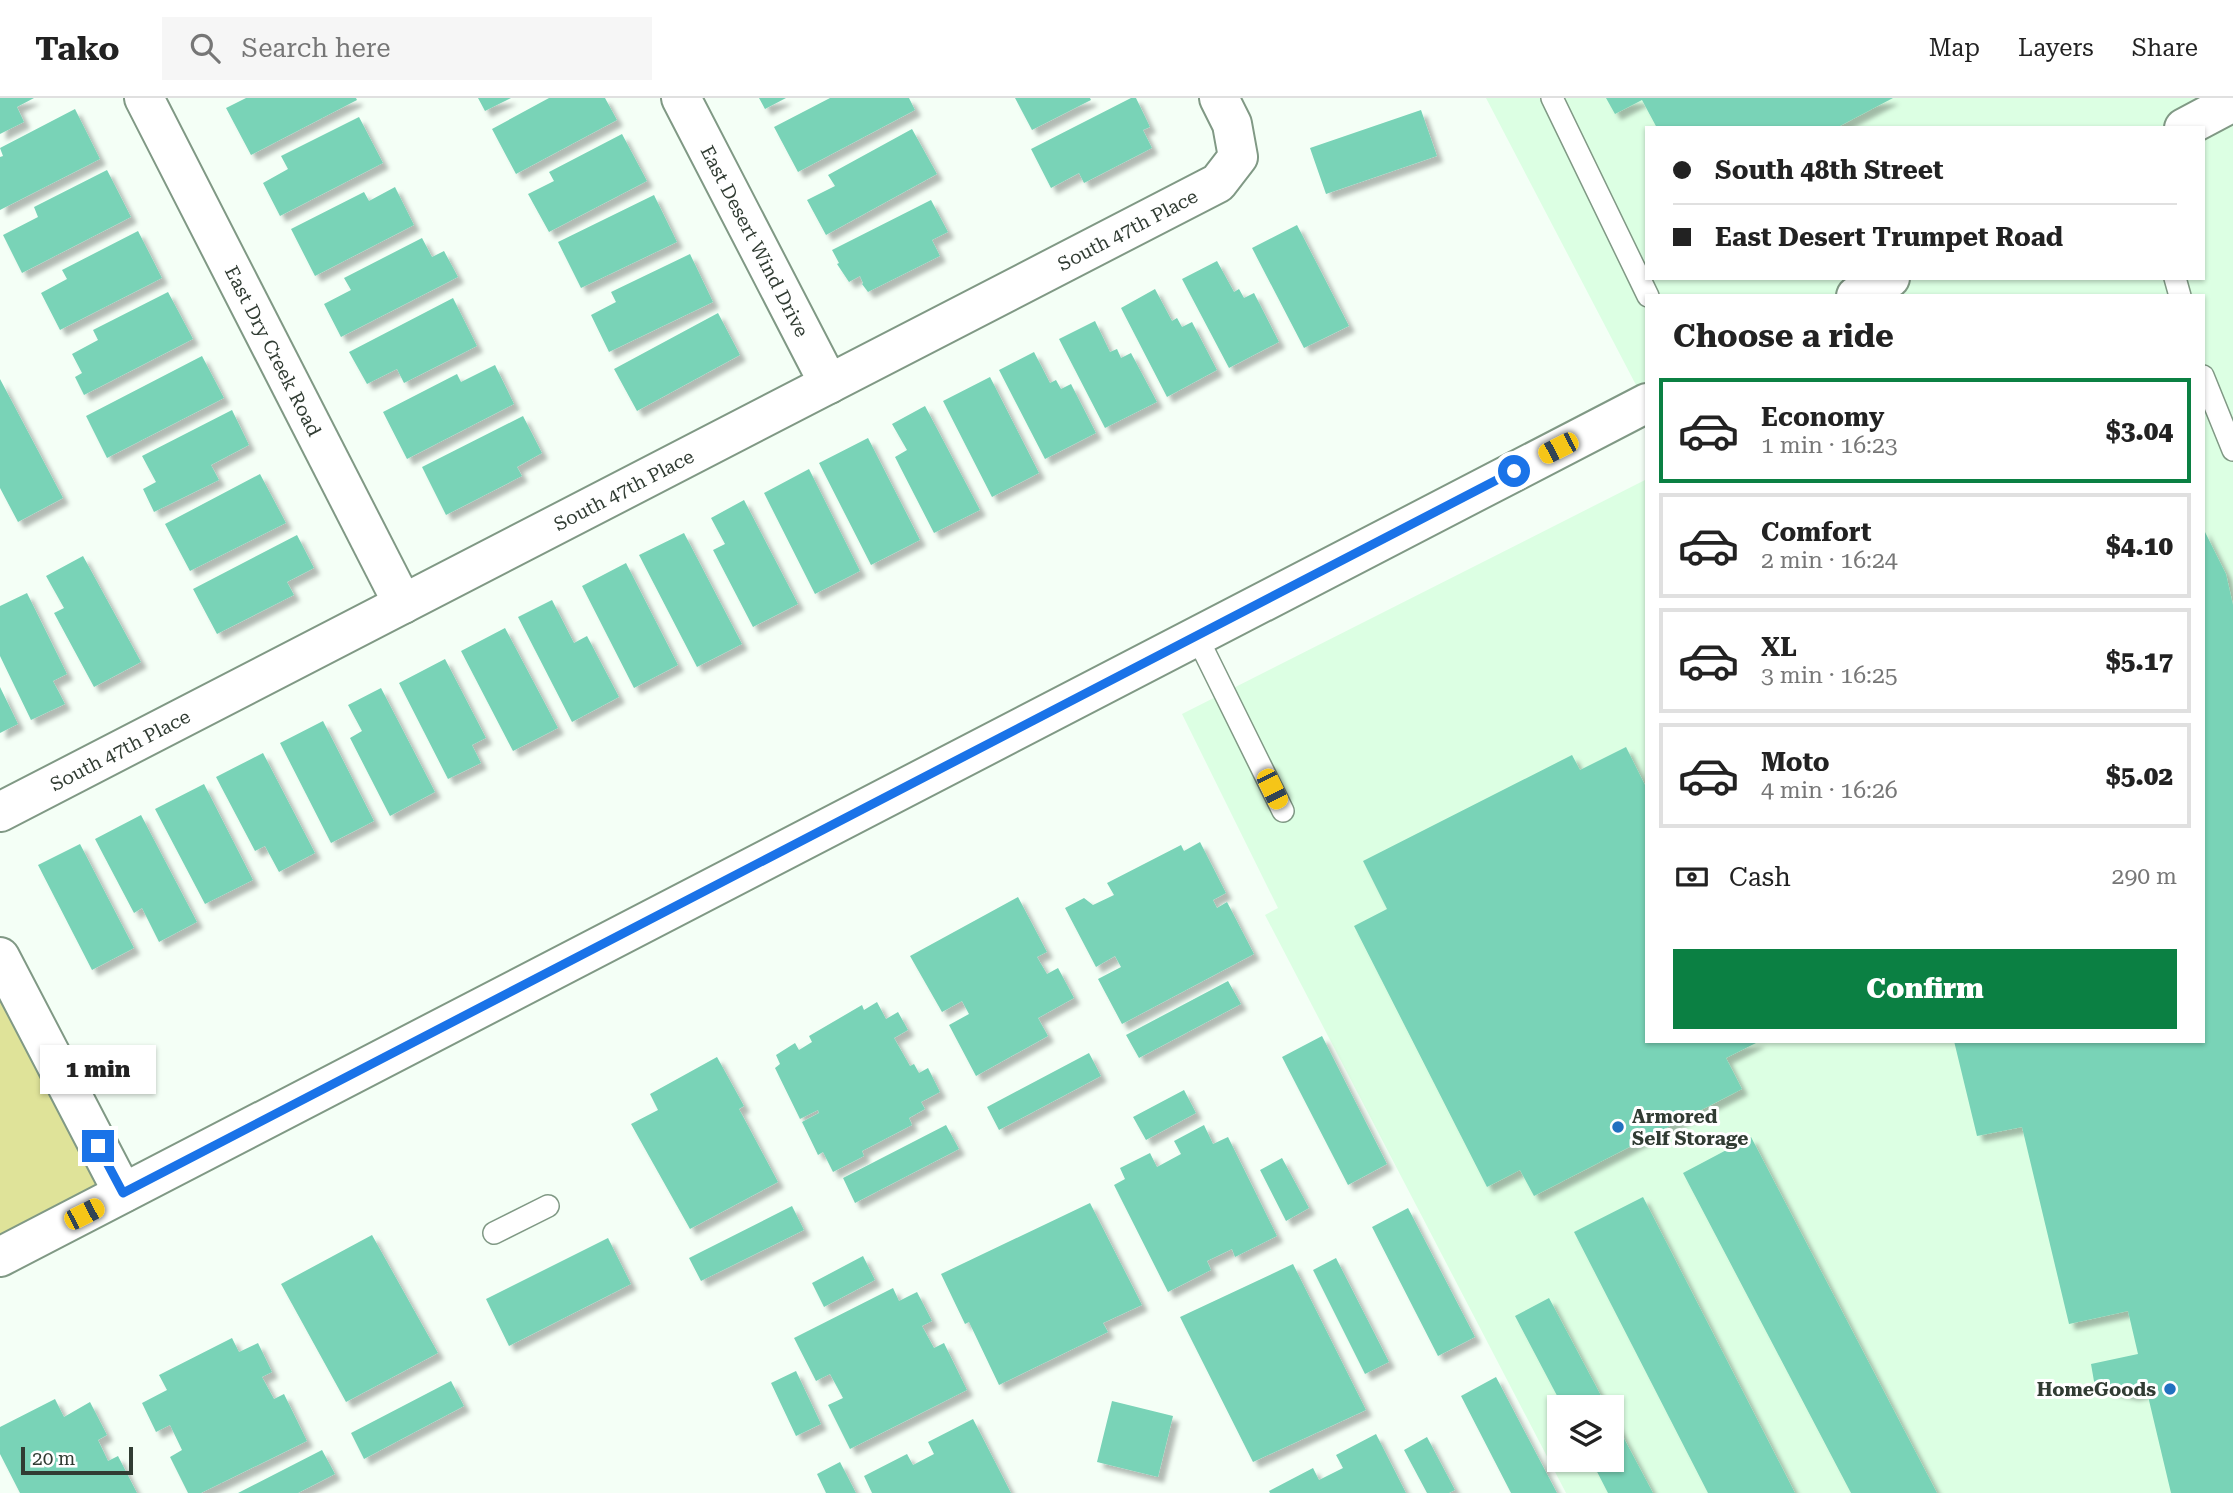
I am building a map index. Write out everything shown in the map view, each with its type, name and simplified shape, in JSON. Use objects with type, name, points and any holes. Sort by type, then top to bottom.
[{"type":"street","name":"East Dry Creek Road","points":[[144,98],[404,604]]},
{"type":"street","name":"East Desert Wind Drive","points":[[681,98],[829,384]]},
{"type":"street","name":"South 47th Place","points":[[0,813],[1218,183],[1238,157],[1233,124],[1219,98]]},
{"type":"street","points":[[2188,126],[2233,102]]},
{"type":"street","points":[[1860,294],[1886,280]]},
{"type":"street","points":[[0,1256],[1645,404]]},
{"type":"street","points":[[0,957],[123,1193]]},
{"type":"lane","points":[[1552,98],[1647,294]]},
{"type":"lane","points":[[2205,381],[2233,450]]},
{"type":"lane","points":[[1196,635],[1283,811]]},
{"type":"lane","points":[[494,1233],[548,1206]]},
{"type":"shaded area","points":[[1486,98],[2233,98],[2233,1493],[1566,1493],[1555,1472],[1624,1472],[1624,1395],[1547,1395],[1547,1457],[1265,915],[1278,908],[1182,714],[1645,480],[1645,1043],[2205,1043],[2205,294],[1645,294],[1645,402]]},
{"type":"green space","points":[[0,957],[123,1193],[0,1256]]},
{"type":"building","points":[[0,98],[34,98],[17,107],[24,122],[0,134]]},
{"type":"building","points":[[246,98],[357,100],[251,155],[226,108]]},
{"type":"building","points":[[478,98],[511,98],[485,111]]},
{"type":"building","points":[[549,98],[605,98],[617,120],[516,174],[492,129]]},
{"type":"building","points":[[759,98],[786,98],[765,109]]},
{"type":"building","points":[[830,98],[909,98],[915,110],[798,172],[774,127]]},
{"type":"building","points":[[1015,98],[1090,98],[1091,100],[1032,130]]},
{"type":"building","points":[[1131,98],[1136,98],[1150,127],[1143,130],[1152,148],[1084,183],[1079,173],[1051,188],[1031,149]]},
{"type":"building","points":[[1606,98],[1893,98],[1840,126],[1656,126],[1642,100],[1615,114]]},
{"type":"building","points":[[75,109],[100,159],[0,210],[0,157],[3,156],[0,148]]},
{"type":"building","points":[[1421,110],[1437,156],[1326,194],[1310,148]]},
{"type":"building","points":[[359,117],[383,163],[280,216],[263,183],[288,169],[281,156]]},
{"type":"building","points":[[912,129],[937,174],[826,235],[807,200],[835,186],[828,175]]},
{"type":"building","points":[[622,134],[647,181],[549,232],[528,194],[554,181],[549,172]]},
{"type":"building","points":[[107,170],[131,217],[22,273],[3,235],[38,217],[34,207]]},
{"type":"building","points":[[395,187],[414,225],[315,276],[291,229],[364,192],[369,201]]},
{"type":"building","points":[[654,195],[677,242],[581,288],[558,242]]},
{"type":"building","points":[[931,200],[948,232],[932,240],[940,256],[868,292],[860,276],[849,282],[837,264],[839,263],[832,250]]},
{"type":"building","points":[[1297,225],[1349,326],[1304,348],[1252,248]]},
{"type":"building","points":[[138,231],[162,278],[60,330],[41,293],[67,279],[62,270]]},
{"type":"building","points":[[422,238],[432,257],[444,251],[458,277],[341,337],[324,304],[351,290],[344,278]]},
{"type":"building","points":[[690,254],[713,302],[609,352],[591,315],[616,302],[611,292]]},
{"type":"building","points":[[1217,261],[1234,292],[1239,289],[1244,298],[1254,293],[1279,342],[1229,368],[1182,279]]},
{"type":"building","points":[[1155,289],[1172,321],[1177,318],[1182,327],[1192,322],[1217,370],[1167,397],[1121,308]]},
{"type":"building","points":[[168,292],[193,339],[84,395],[75,377],[82,373],[72,354],[98,340],[93,330]]},
{"type":"building","points":[[453,298],[477,346],[404,383],[397,369],[367,384],[349,352]]},
{"type":"building","points":[[718,313],[740,355],[637,411],[614,369]]},
{"type":"building","points":[[1095,321],[1110,352],[1117,349],[1121,358],[1131,353],[1157,402],[1105,428],[1059,339]]},
{"type":"building","points":[[1034,352],[1050,383],[1056,380],[1061,389],[1071,384],[1096,433],[1045,459],[999,370]]},
{"type":"building","points":[[202,356],[224,398],[107,458],[86,416]]},
{"type":"building","points":[[495,365],[514,404],[407,459],[383,412],[457,374],[461,382]]},
{"type":"building","points":[[990,377],[1039,473],[992,497],[943,401]]},
{"type":"building","points":[[0,379],[63,498],[18,522],[0,488]]},
{"type":"building","points":[[925,406],[980,510],[934,533],[895,457],[907,450],[892,424]]},
{"type":"building","points":[[232,410],[249,445],[211,465],[219,480],[154,512],[143,489],[156,482],[142,456]]},
{"type":"building","points":[[523,416],[542,453],[517,467],[522,476],[446,515],[422,467]]},
{"type":"building","points":[[868,438],[920,540],[871,565],[819,463]]},
{"type":"building","points":[[809,469],[860,571],[815,594],[764,493]]},
{"type":"building","points":[[260,474],[286,523],[190,571],[165,524]]},
{"type":"building","points":[[744,500],[798,604],[753,627],[713,550],[725,544],[711,518]]},
{"type":"building","points":[[2205,532],[2226,574],[2233,605],[2233,1493],[2171,1493],[2147,1392],[2133,1395],[2095,1387],[2091,1364],[2138,1354],[2128,1311],[2069,1324],[2022,1127],[1977,1136],[1954,1043],[2205,1043]]},
{"type":"building","points":[[684,533],[742,644],[697,667],[639,555]]},
{"type":"building","points":[[297,535],[314,568],[287,582],[294,595],[217,634],[193,589]]},
{"type":"building","points":[[83,556],[141,662],[94,687],[54,613],[64,608],[46,576]]},
{"type":"building","points":[[626,563],[678,665],[634,688],[582,586]]},
{"type":"building","points":[[27,593],[67,674],[53,681],[65,704],[31,720],[0,656],[0,606]]},
{"type":"building","points":[[552,600],[574,643],[587,636],[619,697],[572,722],[518,617]]},
{"type":"building","points":[[505,628],[558,728],[513,751],[461,651]]},
{"type":"building","points":[[445,659],[486,738],[472,745],[481,763],[448,779],[399,683]]},
{"type":"building","points":[[0,687],[18,724],[0,733]]},
{"type":"building","points":[[381,688],[435,792],[390,816],[350,738],[362,731],[348,705]]},
{"type":"building","points":[[323,721],[374,821],[331,843],[280,743]]},
{"type":"building","points":[[1626,747],[1645,785],[1645,1043],[1756,1043],[1726,1058],[1742,1089],[1534,1196],[1520,1170],[1487,1187],[1354,926],[1387,909],[1363,861],[1572,755],[1580,770]]},
{"type":"building","points":[[263,753],[315,853],[279,872],[265,846],[255,851],[216,777]]},
{"type":"building","points":[[204,784],[253,880],[205,904],[155,809]]},
{"type":"building","points":[[141,815],[197,922],[159,942],[142,908],[134,913],[95,839]]},
{"type":"building","points":[[1200,842],[1226,893],[1213,900],[1217,908],[1227,902],[1254,954],[1122,1024],[1098,979],[1121,967],[1115,956],[1096,967],[1065,908],[1084,898],[1093,905],[1114,895],[1107,883],[1181,845],[1184,851]]},
{"type":"building","points":[[80,844],[134,948],[92,970],[38,865]]},
{"type":"building","points":[[1018,897],[1047,952],[1037,957],[1047,974],[1058,968],[1074,998],[1038,1018],[1048,1036],[976,1076],[949,1025],[969,1014],[962,1001],[942,1012],[910,956]]},
{"type":"building","points":[[1228,981],[1241,1004],[1139,1058],[1126,1035]]},
{"type":"building","points":[[877,1002],[886,1019],[898,1012],[908,1030],[894,1038],[910,1066],[914,1064],[919,1073],[928,1068],[940,1092],[921,1102],[925,1109],[909,1118],[912,1125],[862,1151],[864,1156],[833,1172],[823,1152],[818,1155],[802,1122],[819,1113],[818,1110],[800,1119],[775,1068],[780,1064],[776,1055],[795,1043],[799,1050],[812,1042],[809,1036],[862,1005],[864,1010]]},
{"type":"building","points":[[1322,1036],[1387,1164],[1348,1185],[1282,1057]]},
{"type":"building","points":[[1089,1053],[1101,1076],[999,1130],[987,1107]]},
{"type":"building","points":[[717,1057],[744,1106],[739,1109],[778,1182],[690,1229],[631,1124],[658,1110],[650,1094]]},
{"type":"building","points":[[1184,1090],[1196,1113],[1146,1140],[1133,1117]]},
{"type":"building","points":[[946,1125],[959,1149],[855,1203],[843,1178]]},
{"type":"building","points":[[1204,1125],[1213,1144],[1228,1137],[1277,1236],[1235,1257],[1232,1249],[1207,1261],[1211,1270],[1168,1292],[1114,1185],[1125,1179],[1120,1168],[1150,1153],[1157,1167],[1181,1154],[1174,1141]]},
{"type":"building","points":[[1751,1137],[1937,1493],[1851,1493],[1683,1173]]},
{"type":"building","points":[[1282,1158],[1309,1208],[1286,1221],[1260,1170]]},
{"type":"building","points":[[1643,1197],[1795,1493],[1708,1493],[1574,1232]]},
{"type":"building","points":[[1090,1203],[1142,1305],[1103,1323],[1108,1332],[999,1385],[969,1322],[965,1324],[941,1274]]},
{"type":"building","points":[[792,1206],[804,1230],[701,1281],[689,1258]]},
{"type":"building","points":[[1408,1208],[1475,1337],[1438,1356],[1372,1227]]},
{"type":"building","points":[[372,1235],[438,1353],[346,1402],[281,1284]]},
{"type":"building","points":[[608,1238],[631,1284],[509,1346],[486,1299]]},
{"type":"building","points":[[863,1256],[875,1280],[824,1307],[812,1283]]},
{"type":"building","points":[[1336,1258],[1389,1362],[1365,1374],[1313,1270]]},
{"type":"building","points":[[1293,1264],[1366,1410],[1253,1462],[1180,1317]]},
{"type":"building","points":[[893,1288],[899,1301],[917,1292],[932,1321],[922,1326],[934,1348],[944,1343],[967,1390],[850,1449],[828,1405],[843,1398],[830,1374],[816,1381],[794,1338]]},
{"type":"building","points":[[1549,1298],[1601,1395],[1557,1395],[1515,1316]]},
{"type":"building","points":[[232,1338],[239,1352],[258,1343],[272,1372],[262,1377],[274,1399],[284,1394],[307,1441],[201,1493],[188,1493],[170,1457],[182,1450],[170,1425],[156,1432],[142,1403],[167,1390],[159,1375]]},
{"type":"building","points":[[796,1371],[821,1424],[796,1436],[771,1383]]},
{"type":"building","points":[[1496,1377],[1557,1493],[1511,1493],[1461,1396]]},
{"type":"building","points":[[451,1381],[464,1406],[364,1459],[351,1433]]},
{"type":"building","points":[[55,1399],[64,1417],[90,1402],[107,1435],[98,1440],[108,1461],[118,1456],[137,1493],[20,1493],[0,1454],[0,1427]]},
{"type":"building","points":[[1112,1401],[1173,1416],[1158,1477],[1097,1462]]},
{"type":"building","points":[[973,1419],[1011,1493],[872,1493],[864,1476],[907,1454],[913,1465],[934,1454],[928,1442]]},
{"type":"building","points":[[1376,1434],[1406,1493],[1270,1493],[1269,1491],[1313,1468],[1319,1480],[1343,1468],[1336,1455]]},
{"type":"building","points":[[1427,1437],[1455,1490],[1449,1493],[1427,1493],[1404,1450]]},
{"type":"building","points":[[1624,1439],[1653,1493],[1608,1493],[1597,1472],[1624,1472]]},
{"type":"building","points":[[322,1450],[335,1474],[298,1493],[238,1493]]},
{"type":"building","points":[[840,1462],[856,1493],[826,1493],[817,1474]]},
{"type":"place","name":"Armored Self Storage","points":[[1618,1127]]},
{"type":"place","name":"HomeGoods","points":[[2170,1389]]},
{"type":"route","points":[[98,1146],[123,1193],[1514,471]]}]
